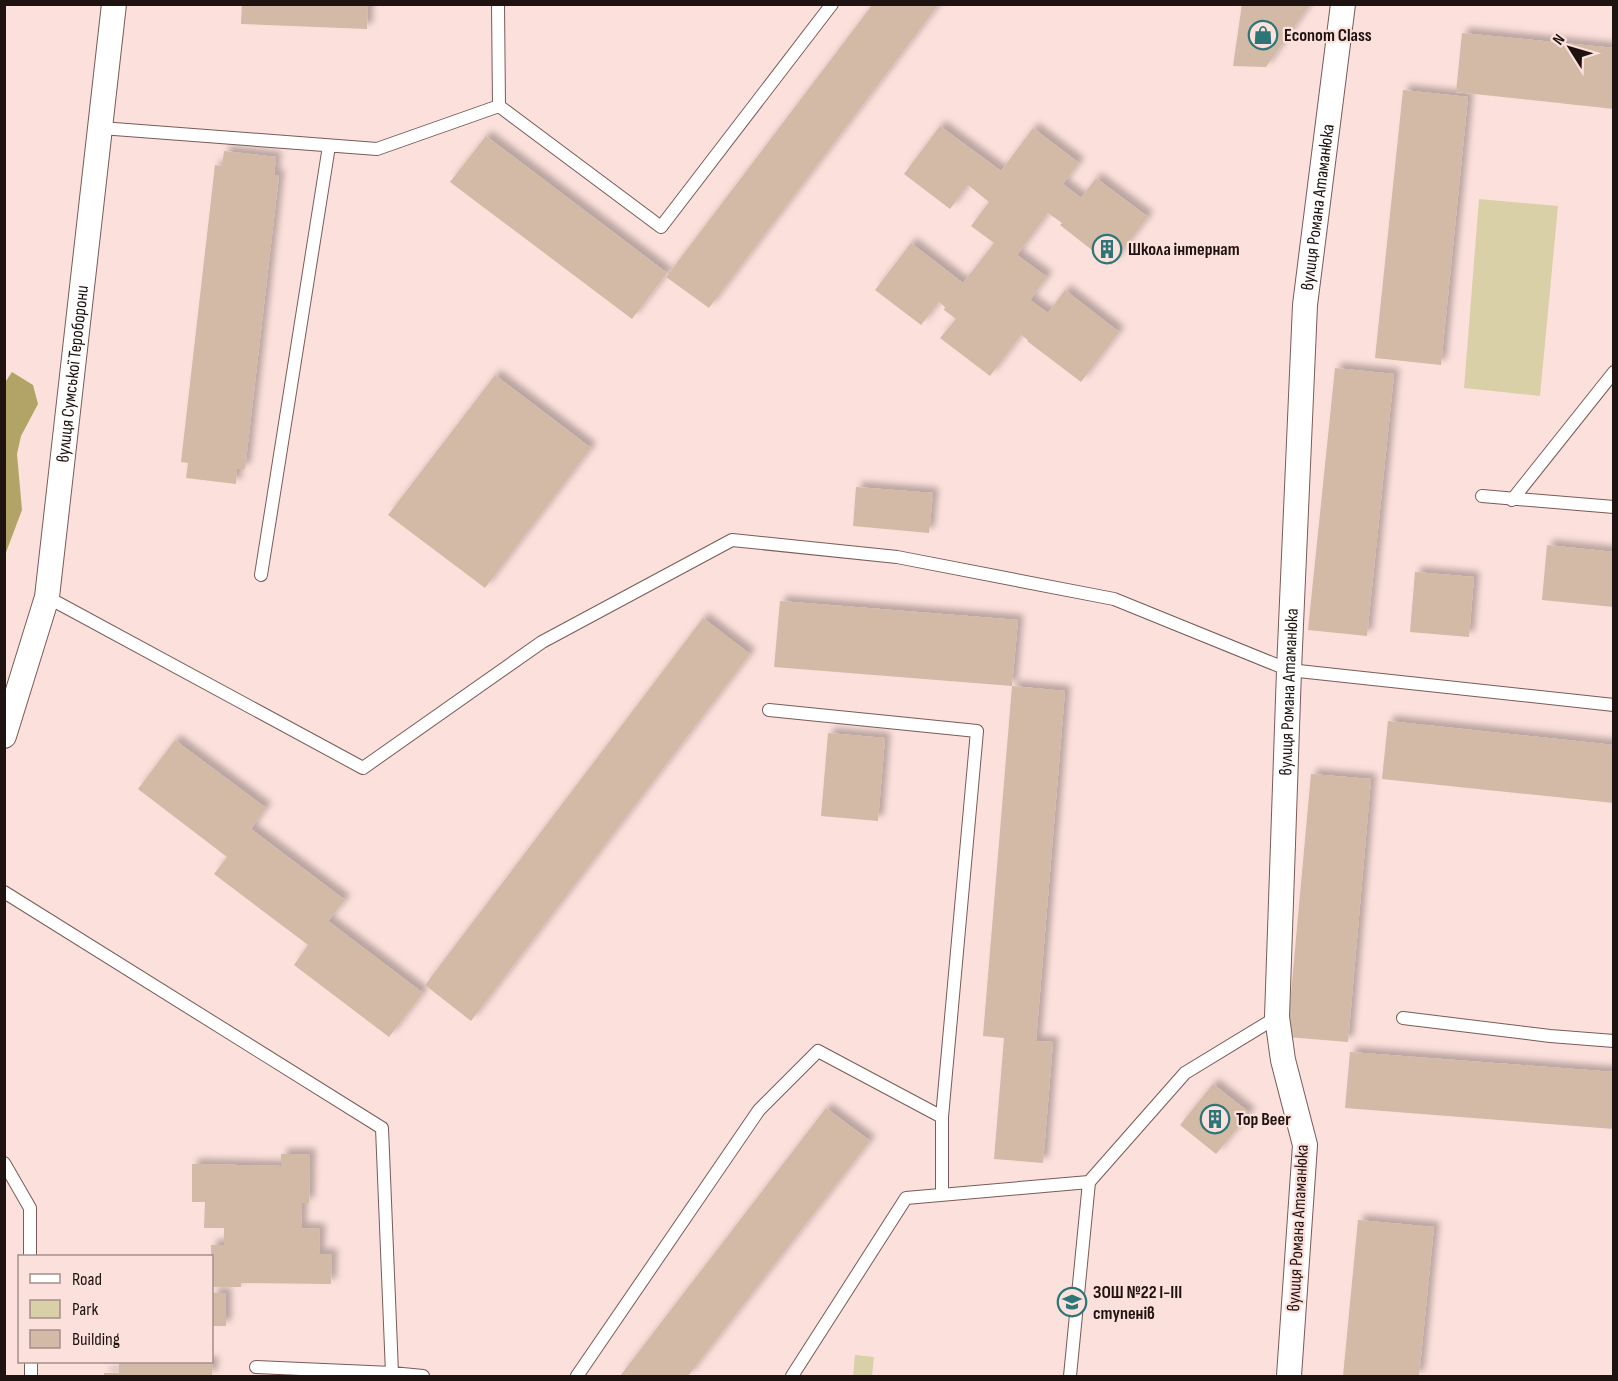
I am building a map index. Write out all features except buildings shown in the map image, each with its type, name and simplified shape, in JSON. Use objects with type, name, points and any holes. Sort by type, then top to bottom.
[{"type":"street","name":"вулиця Сумської Тероборони","points":[[4,736],[47,597],[114,4]]},
{"type":"street","name":"вулиця Романа Атаманюка","points":[[1289,1377],[1305,1145],[1283,1060],[1277,1017],[1289,670],[1305,306],[1343,4]]},
{"type":"lane","points":[[498,4],[499,106]]},
{"type":"lane","points":[[499,106],[661,227],[832,4]]},
{"type":"lane","points":[[101,128],[378,149],[499,106]]},
{"type":"lane","points":[[261,575],[329,146]]},
{"type":"lane","points":[[1512,500],[1614,372]]},
{"type":"lane","points":[[1482,496],[1614,507]]},
{"type":"lane","points":[[47,597],[363,768],[542,642],[732,540],[897,557],[1114,599],[1289,670],[1614,705]]},
{"type":"lane","points":[[769,711],[977,731],[942,1116],[942,1195]]},
{"type":"lane","points":[[4,892],[382,1128],[392,1373]]},
{"type":"lane","points":[[1070,1377],[1089,1182],[1185,1073],[1277,1017]]},
{"type":"lane","points":[[1403,1018],[1550,1036],[1614,1041]]},
{"type":"lane","points":[[577,1377],[759,1110],[818,1051],[942,1116]]},
{"type":"lane","points":[[4,1163],[30,1208],[30,1255]]},
{"type":"lane","points":[[792,1377],[906,1198],[1089,1182]]},
{"type":"lane","points":[[256,1367],[392,1373],[423,1377]]},
{"type":"green space","points":[[1479,199],[1558,206],[1540,396],[1464,388]]},
{"type":"green space","points":[[855,1355],[874,1357],[872,1376],[853,1376]]},
{"type":"shaded area","points":[[12,372],[33,385],[38,404],[21,436],[17,454],[22,510],[5,555],[4,384]]},
{"type":"place","name":"Econom Class","points":[[1263,35]]},
{"type":"place","name":"Школа інтернат","points":[[1107,249]]},
{"type":"place","name":"Top Beer","points":[[1215,1119]]},
{"type":"place","name":"ЗОШ №22 І-ІІІ ступенів","points":[[1072,1302]]}]
